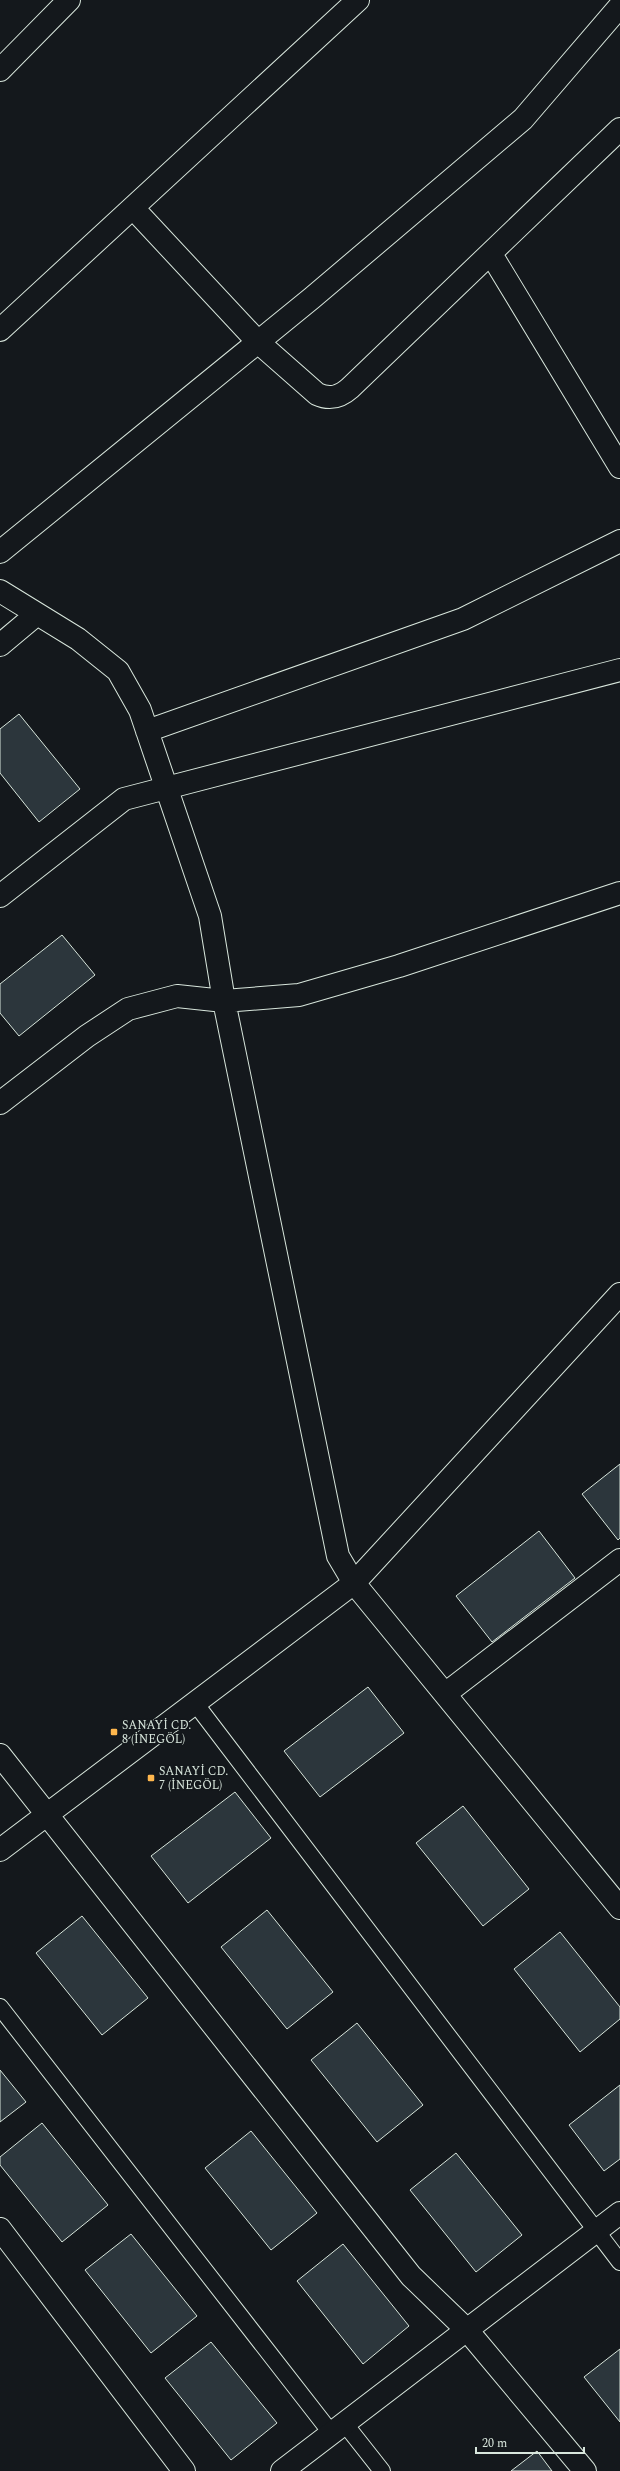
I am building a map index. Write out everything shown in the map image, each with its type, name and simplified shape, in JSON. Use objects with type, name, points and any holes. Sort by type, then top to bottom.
[{"type":"street","points":[[0,70],[69,0]]},
{"type":"street","points":[[0,330],[358,0]]},
{"type":"street","points":[[0,552],[258,342],[523,119],[620,6]]},
{"type":"street","points":[[133,208],[258,342],[317,394],[330,398],[344,393],[618,135]]},
{"type":"street","points":[[491,254],[620,467]]},
{"type":"street","points":[[147,731],[463,618],[620,541]]},
{"type":"street","points":[[0,591],[78,639],[118,671],[140,710],[210,916],[224,1001],[338,1556],[354,1583],[620,1908]]},
{"type":"street","points":[[0,646],[37,614]]},
{"type":"street","points":[[0,896],[124,800],[166,787],[620,670]]},
{"type":"street","points":[[0,1102],[87,1036],[128,1009],[177,996],[224,1001],[299,995],[399,966],[620,893]]},
{"type":"street","points":[[0,1850],[354,1583],[620,1294]]},
{"type":"street","points":[[445,1694],[620,1560]]},
{"type":"street","points":[[0,1754],[411,2276],[468,2330],[584,2471]]},
{"type":"street","points":[[282,2471],[620,2213]]},
{"type":"street","points":[[0,2229],[184,2471]]},
{"type":"lane","points":[[195,1704],[620,2262]]},
{"type":"lane","points":[[0,2007],[338,2429],[382,2471]]},
{"type":"building","points":[[19,714],[80,789],[39,822],[0,773],[0,729]]},
{"type":"building","points":[[62,935],[95,975],[19,1036],[0,1013],[0,984]]},
{"type":"building","points":[[620,1464],[620,1538],[618,1540],[582,1494]]},
{"type":"building","points":[[539,1531],[575,1578],[492,1642],[456,1596]]},
{"type":"building","points":[[368,1687],[404,1733],[320,1797],[284,1751]]},
{"type":"building","points":[[235,1792],[271,1838],[188,1903],[151,1856]]},
{"type":"building","points":[[463,1806],[529,1889],[483,1926],[416,1843]]},
{"type":"building","points":[[267,1910],[333,1992],[287,2029],[221,1947]]},
{"type":"building","points":[[82,1916],[148,1998],[102,2035],[36,1953]]},
{"type":"building","points":[[560,1932],[620,2007],[620,2019],[580,2052],[514,1969]]},
{"type":"building","points":[[357,2023],[423,2105],[377,2142],[311,2060]]},
{"type":"building","points":[[0,2070],[26,2102],[0,2122]]},
{"type":"building","points":[[620,2085],[620,2159],[604,2171],[569,2125]]},
{"type":"building","points":[[42,2123],[108,2205],[62,2242],[0,2165],[0,2157]]},
{"type":"building","points":[[251,2131],[317,2213],[271,2250],[205,2168]]},
{"type":"building","points":[[456,2153],[522,2235],[476,2272],[410,2190]]},
{"type":"building","points":[[131,2234],[197,2316],[151,2353],[85,2270]]},
{"type":"building","points":[[343,2244],[409,2326],[363,2364],[297,2281]]},
{"type":"building","points":[[211,2342],[277,2423],[231,2460],[165,2378]]},
{"type":"building","points":[[620,2349],[620,2422],[584,2377]]},
{"type":"building","points":[[537,2451],[552,2471],[511,2471]]},
{"type":"place","name":"SANAYİ CD. 8 (İNEGÖL)","points":[[114,1732]]},
{"type":"place","name":"SANAYİ CD. 7 (İNEGÖL)","points":[[151,1778]]}]
